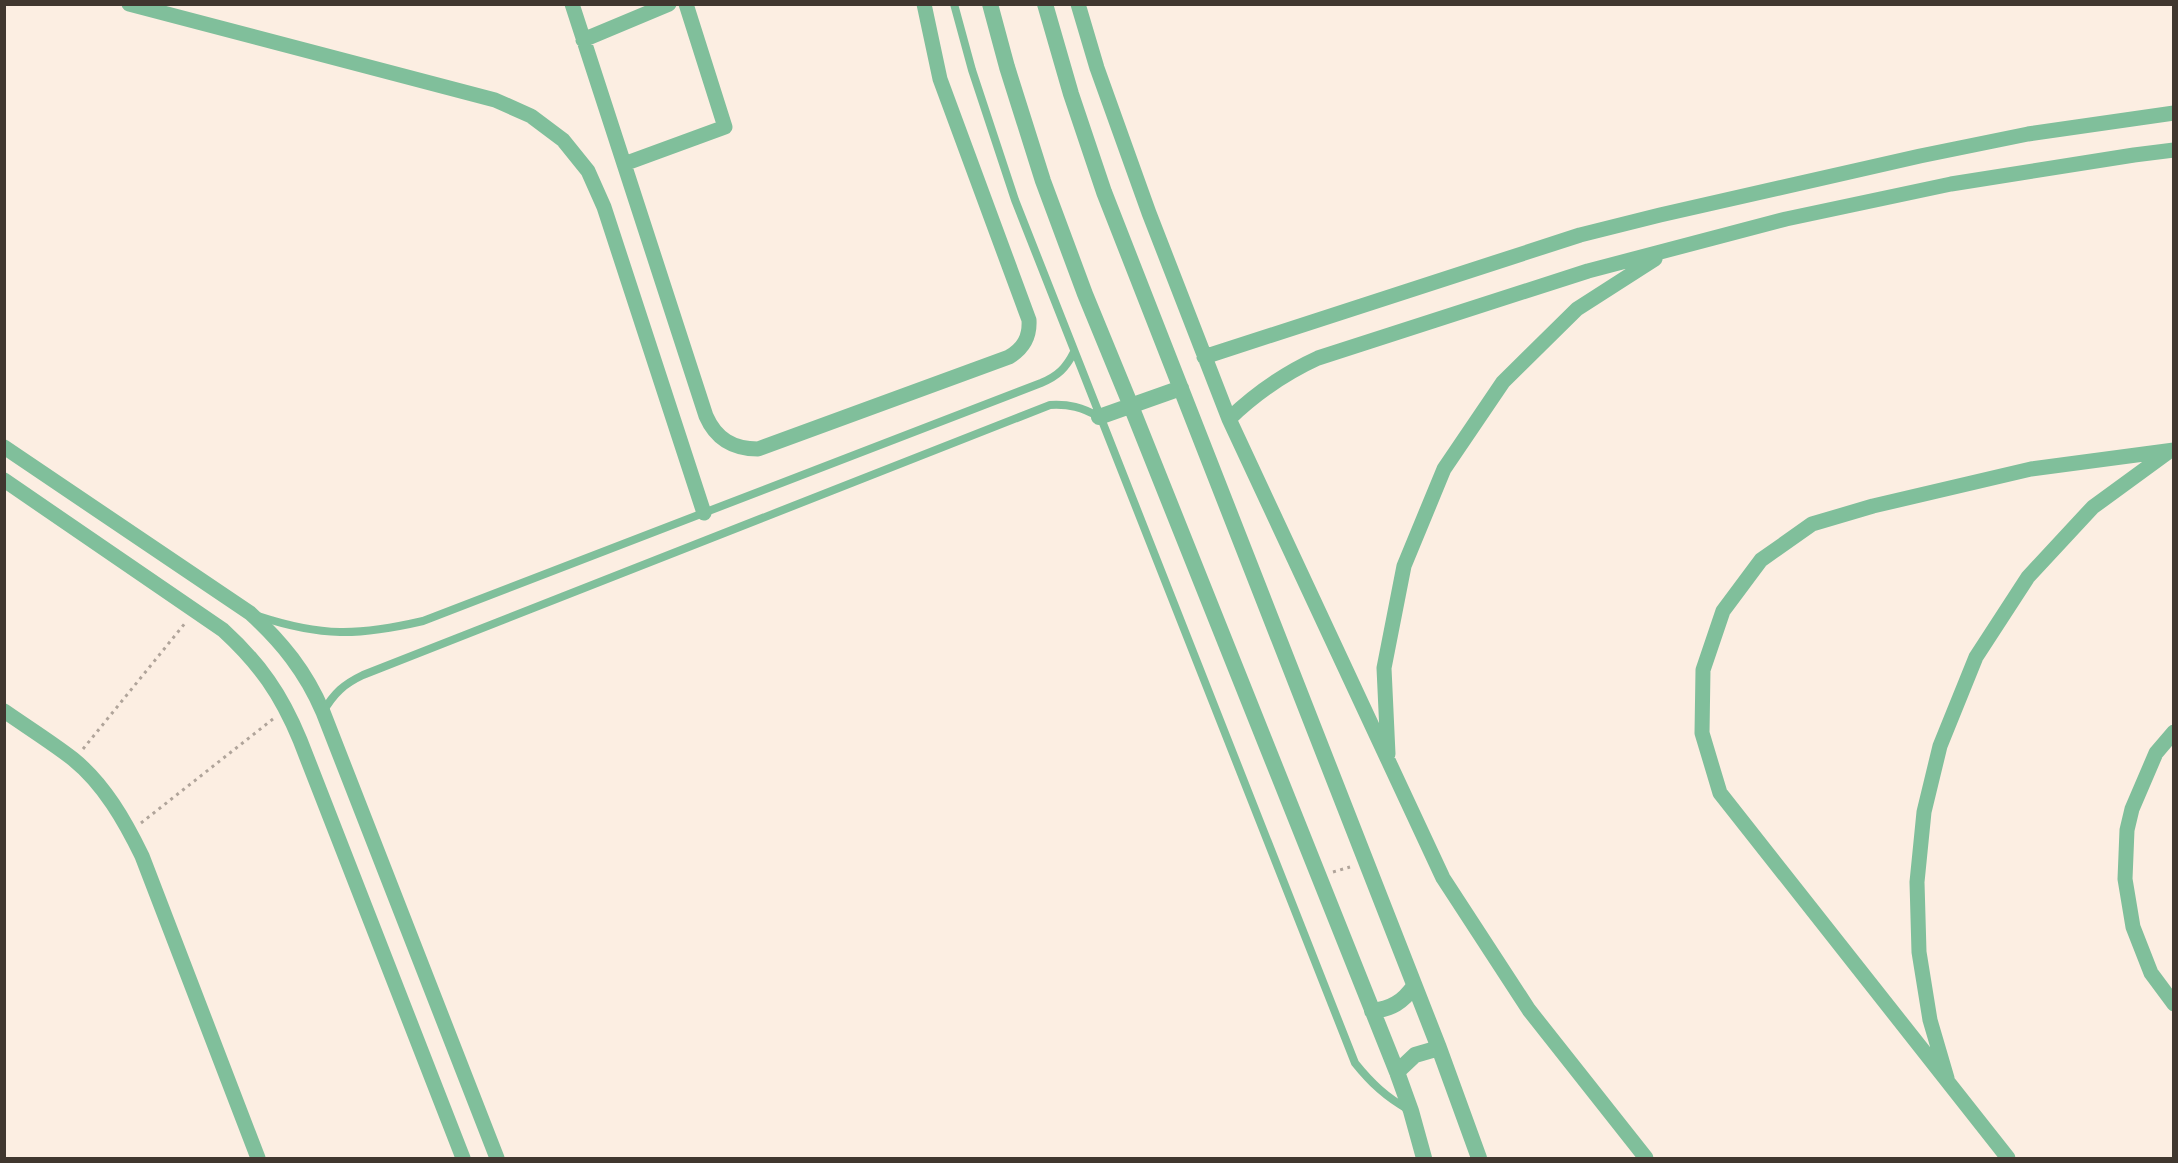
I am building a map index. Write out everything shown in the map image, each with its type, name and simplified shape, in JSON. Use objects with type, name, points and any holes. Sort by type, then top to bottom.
[{"type":"street","points":[[129,4],[174,10],[495,100],[531,116],[563,140],[588,171],[604,207],[704,513]]},
{"type":"street","points":[[572,4],[706,416],[715,432],[730,444],[748,449],[758,449],[1009,357],[1016,353],[1026,341],[1029,320],[940,79],[924,4]]},
{"type":"street","points":[[584,40],[669,4]]},
{"type":"street","points":[[624,164],[725,127],[686,4]]},
{"type":"street","points":[[990,4],[1043,181],[1085,294],[1397,1072],[1424,1158]]},
{"type":"street","points":[[1045,4],[1071,94],[1104,192],[1439,1048],[1479,1158]]},
{"type":"street","points":[[1078,4],[1097,68],[1141,191],[1229,419],[1443,878],[1529,1010],[1646,1158]]},
{"type":"street","points":[[1204,357],[1580,236],[1648,218],[2028,134],[2174,113]]},
{"type":"street","points":[[1229,419],[1270,383],[1318,358],[1588,271],[1786,219],[1951,184],[2174,150]]},
{"type":"street","points":[[1389,763],[1384,668],[1404,566],[1444,469],[1503,382],[1577,309],[1666,252]]},
{"type":"street","points":[[1099,417],[1181,388]]},
{"type":"street","points":[[4,447],[250,613],[276,637],[298,664],[323,712],[497,1158]]},
{"type":"street","points":[[1999,1156],[1950,1087],[1720,793],[1702,733],[1703,670],[1723,610],[1761,560],[1812,524],[1873,506],[2031,469],[2172,450]]},
{"type":"street","points":[[1950,1087],[1930,1020],[1919,952],[1917,882],[1924,812],[1940,746],[1976,657],[2028,577],[2093,507],[2172,450]]},
{"type":"street","points":[[4,480],[223,630],[248,653],[270,679],[287,708],[463,1158]]},
{"type":"street","points":[[96,542],[112,520]]},
{"type":"street","points":[[4,711],[74,760],[96,781],[130,831],[142,856],[258,1158]]},
{"type":"street","points":[[2174,732],[2156,753],[2132,809],[2127,830],[2125,879],[2133,927],[2151,973],[2174,1004]]},
{"type":"street","points":[[1372,1011],[1385,1010],[1397,1004],[1407,997],[1414,986]]},
{"type":"street","points":[[1397,1072],[1415,1055],[1439,1048]]},
{"type":"lane","points":[[954,4],[972,70],[1015,200],[1355,1063],[1370,1082],[1388,1098],[1411,1111]]},
{"type":"lane","points":[[250,613],[292,627],[336,633],[380,631],[423,621],[1041,383],[1056,376],[1067,366],[1074,352]]},
{"type":"lane","points":[[323,712],[333,695],[346,683],[363,675],[1050,405],[1076,406],[1099,417]]},
{"type":"path","points":[[74,760],[195,610]]},
{"type":"path","points":[[130,831],[287,708]]},
{"type":"path","points":[[1319,876],[1366,862]]}]
